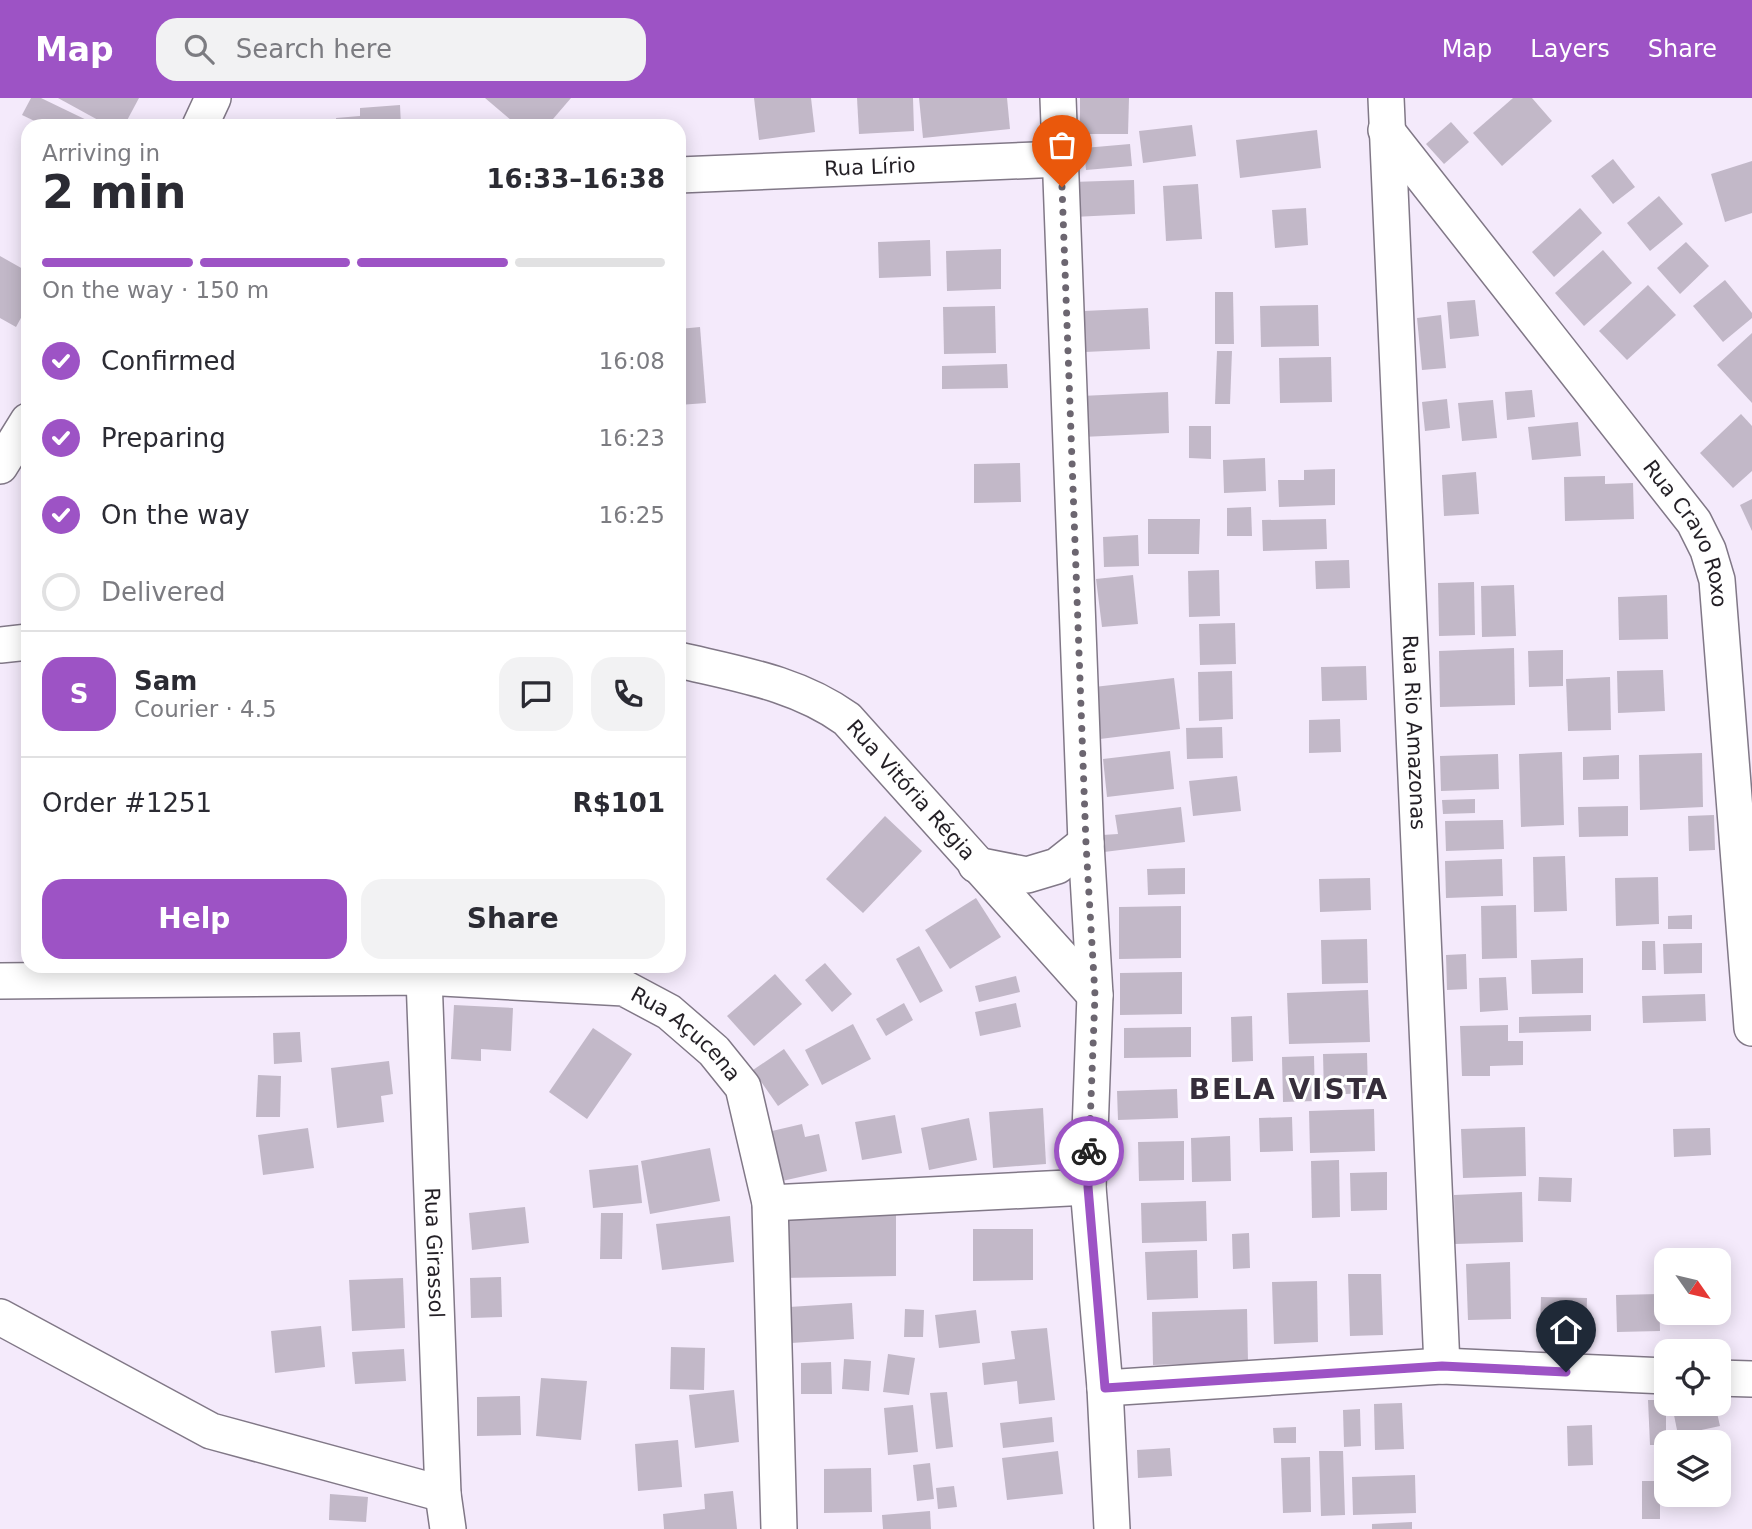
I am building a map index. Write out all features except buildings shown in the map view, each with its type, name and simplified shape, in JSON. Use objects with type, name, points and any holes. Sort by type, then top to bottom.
[{"type":"street","points":[[203,119],[213,98]]},
{"type":"street","points":[[1058,98],[1086,844],[1095,995],[1088,1187],[1105,1388],[1112,1529]]},
{"type":"street","name":"Rua Cravo Roxo","points":[[1386,114],[1694,522],[1708,550],[1717,580],[1752,1028]]},
{"type":"street","name":"Rua Rio Amazonas","points":[[1386,114],[1442,1366]]},
{"type":"street","name":"Rua Lírio","points":[[686,175],[1061,159]]},
{"type":"street","points":[[0,466],[21,432]]},
{"type":"street","points":[[0,645],[21,643]]},
{"type":"street","name":"Rua Vitória Régia","points":[[686,662],[778,684],[825,703],[847,719],[976,866],[1095,995]]},
{"type":"street","points":[[976,866],[1027,874],[1057,866],[1086,844]]},
{"type":"street","name":"Rua Açucena","points":[[0,981],[424,978],[624,988],[669,1012],[714,1051],[743,1087],[770,1203],[779,1529]]},
{"type":"street","name":"Rua Girassol","points":[[424,978],[443,1494],[448,1529]]},
{"type":"street","points":[[770,1203],[1088,1187]]},
{"type":"street","points":[[0,1317],[211,1431],[443,1494]]},
{"type":"street","points":[[1105,1388],[1442,1366],[1654,1375]]},
{"type":"street","points":[[1731,1379],[1752,1380]]},
{"type":"way so far","points":[[1062,187],[1086,844],[1095,995],[1089,1151]]},
{"type":"district","name":"BELA VISTA","points":[[1289,1089]]},
{"type":"route","points":[[1089,1151],[1088,1187],[1105,1388],[1442,1366],[1566,1372]]}]
